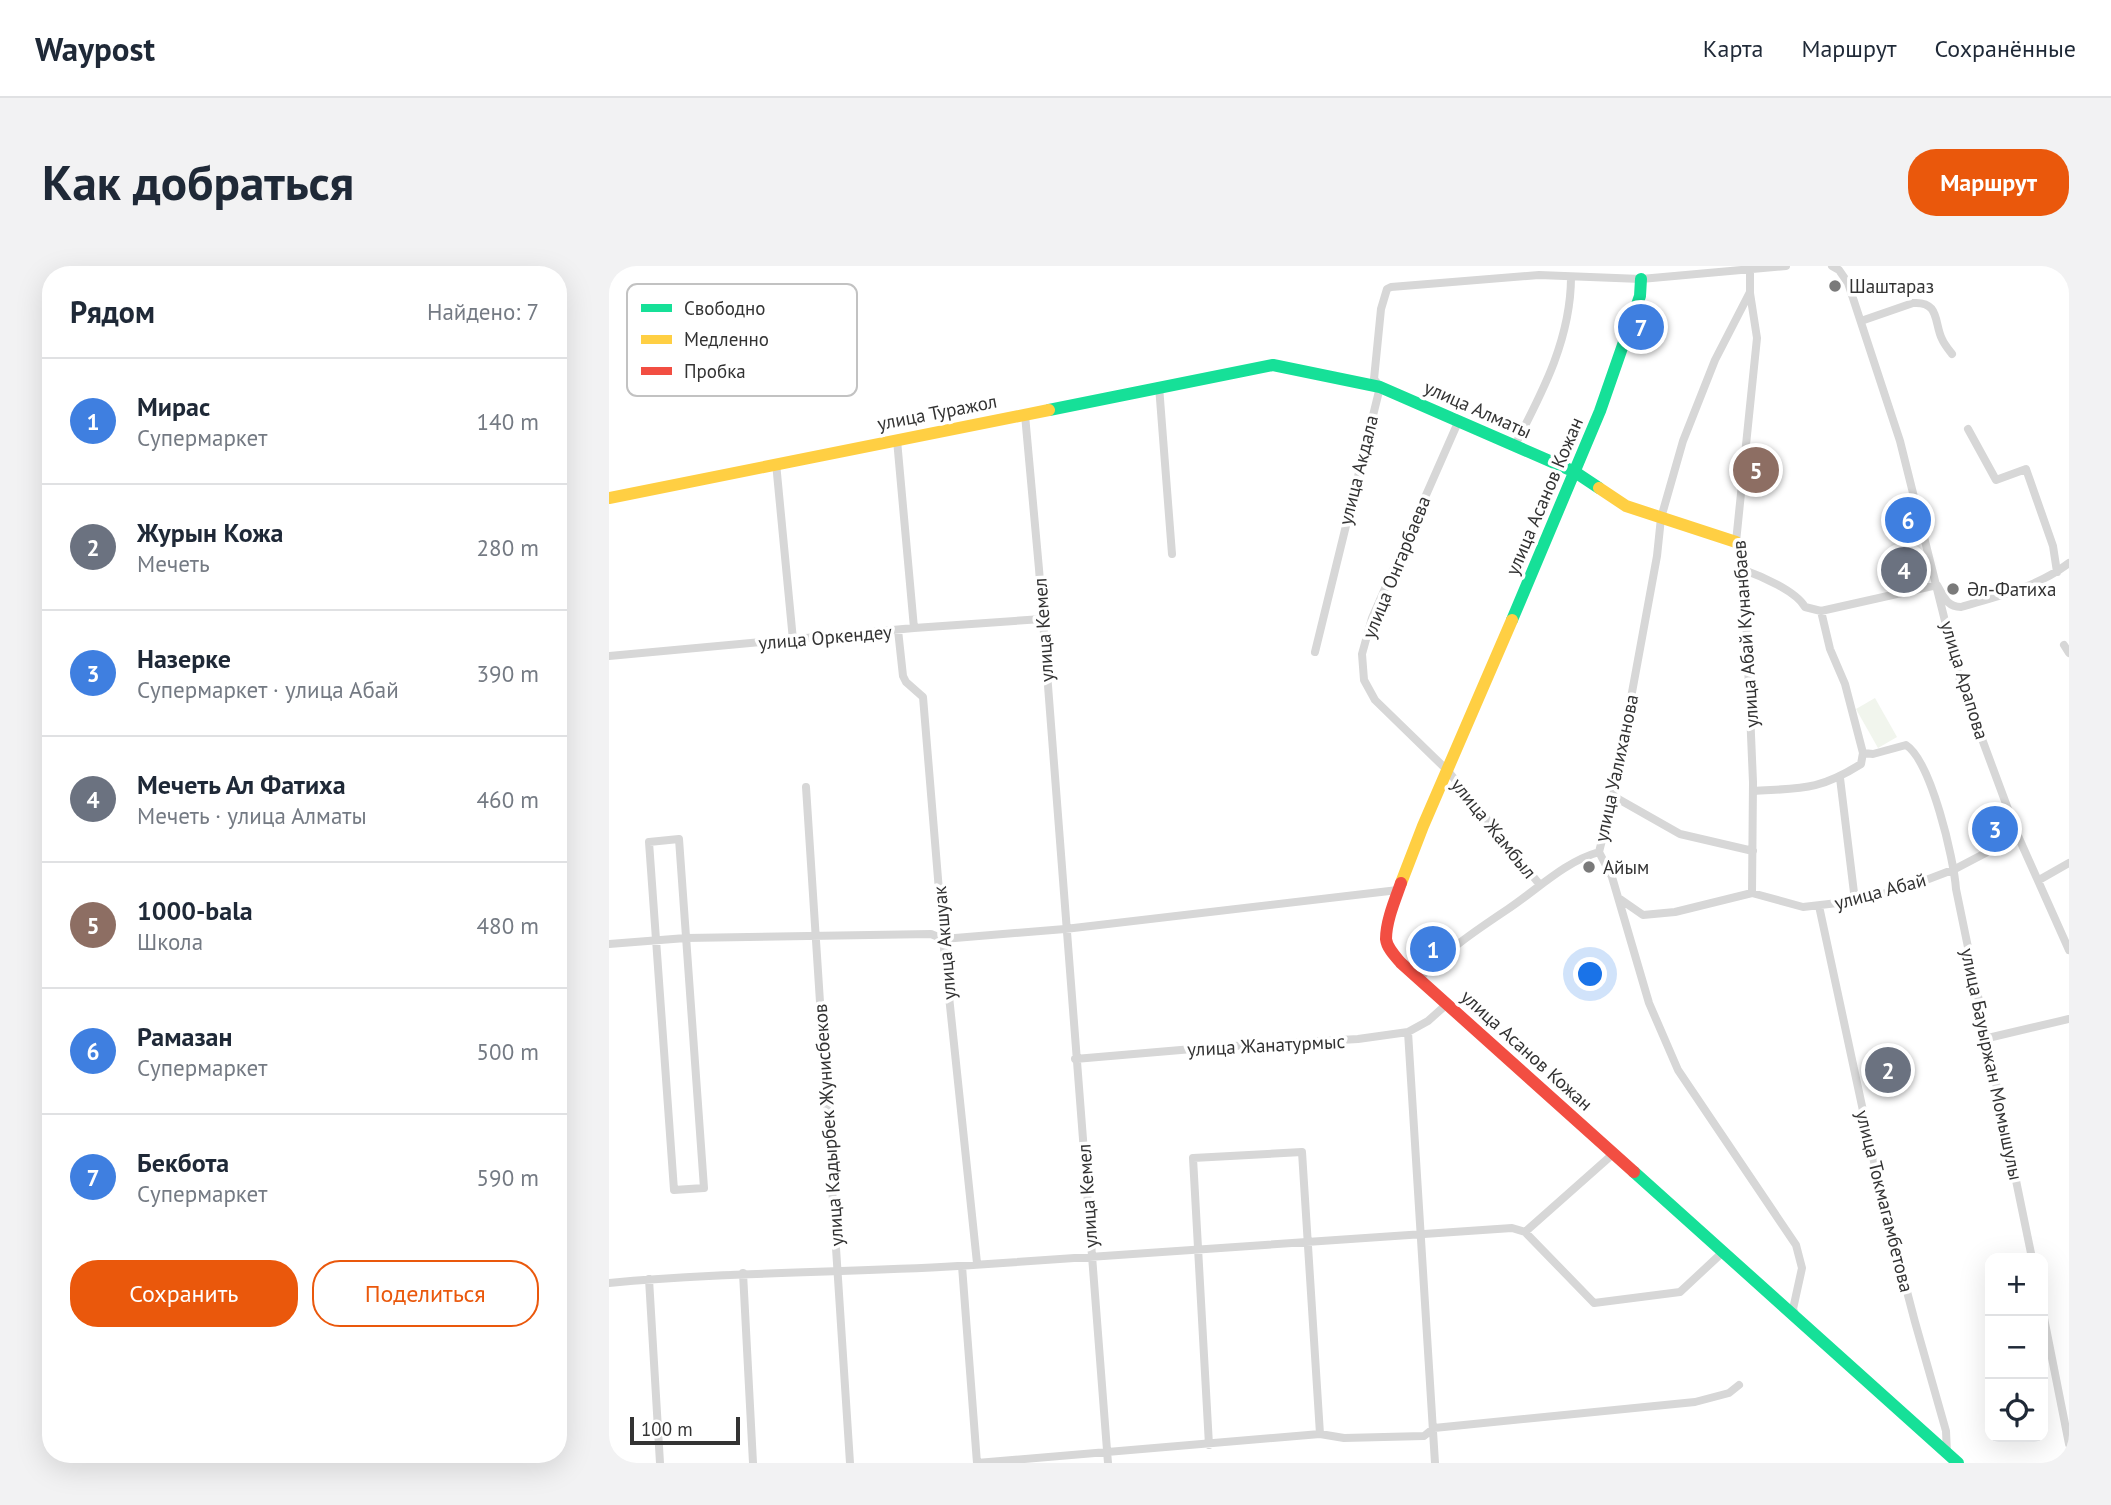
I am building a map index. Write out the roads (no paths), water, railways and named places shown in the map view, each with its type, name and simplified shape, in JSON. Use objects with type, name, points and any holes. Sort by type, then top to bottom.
[{"type":"street","points":[[1514,447],[1549,376],[1559,349],[1571,303],[1571,277],[1641,279],[1786,266]]},
{"type":"street","name":"улица Арапова","points":[[1832,266],[1839,270],[1849,283],[1901,441],[1959,677],[2018,836],[2069,950]]},
{"type":"street","name":"улица Уалиханова","points":[[1750,270],[1750,292],[1697,401],[1661,519],[1657,556],[1613,796],[1599,852],[1612,877],[1649,1003],[1678,1070],[1796,1245],[1802,1268],[1793,1309],[1796,1318]]},
{"type":"street","name":"улица Акдала","points":[[1315,652],[1380,387],[1374,379],[1383,299],[1387,289],[1391,286],[1538,275],[1571,277]]},
{"type":"street","name":"улица Асанов Кожан","points":[[1641,279],[1640,296],[1600,411],[1398,890],[1386,940],[1390,950],[1401,963],[1958,1463]]},
{"type":"street","name":"улица Абай Кунанбаев","points":[[1750,292],[1757,338],[1736,542],[1744,570],[1753,792],[1752,893]]},
{"type":"street","points":[[1861,321],[1922,302],[1931,308],[1938,320],[1941,338],[1952,354]]},
{"type":"street","name":"улица Алматы","points":[[1273,365],[1380,387],[1575,472],[1626,506],[1736,542]]},
{"type":"street","name":"улица Туражол","points":[[609,498],[1273,365]]},
{"type":"street","points":[[1159,386],[1172,554]]},
{"type":"street","name":"улица Кемел","points":[[1025,415],[1108,1463]]},
{"type":"street","name":"улица Онгарбаева","points":[[1448,771],[1375,700],[1364,680],[1362,654],[1372,618],[1459,420]]},
{"type":"street","points":[[1968,429],[1996,480],[2026,469],[2053,546],[2057,572]]},
{"type":"street","points":[[897,440],[914,628]]},
{"type":"street","points":[[776,463],[793,640]]},
{"type":"street","points":[[1744,570],[1773,581],[1801,600],[1805,607],[1821,611],[1937,585],[1946,602],[1953,607],[1961,607],[2010,592],[2069,564]]},
{"type":"street","points":[[1753,792],[1812,787],[1840,778],[1861,764],[1863,753],[1845,684],[1830,649],[1821,611]]},
{"type":"street","name":"улица Оркендеу","points":[[609,656],[1042,619]]},
{"type":"street","name":"улица Акшуак","points":[[898,630],[903,676],[923,697],[943,939],[977,1263]]},
{"type":"street","name":"улица Бауыржан Момышулы","points":[[1863,753],[1873,754],[1906,745],[1912,749],[1931,784],[1955,869],[1956,889],[2031,1253]]},
{"type":"street","name":"улица Жамбыл","points":[[1448,771],[1540,885]]},
{"type":"street","points":[[1840,778],[1855,901]]},
{"type":"street","name":"улица Кадырбек Жунисбеков","points":[[806,787],[850,1463]]},
{"type":"street","points":[[1613,796],[1681,834],[1753,851]]},
{"type":"street","name":"улица Абай","points":[[1618,897],[1643,915],[1659,914],[1752,893],[1793,905],[1819,906],[1855,901],[1906,887],[1955,869],[2018,836]]},
{"type":"street","points":[[679,839],[705,1188],[674,1190],[656,940],[649,842],[679,839]]},
{"type":"street","name":"улица Жамбыл","points":[[1419,979],[1443,954],[1474,930],[1582,856],[1599,852]]},
{"type":"street","points":[[2039,880],[2069,863]]},
{"type":"street","points":[[609,944],[686,938],[931,934],[943,939],[1065,929],[1398,890]]},
{"type":"street","name":"улица Токмагамбетова","points":[[1819,906],[1879,1185],[1946,1431],[1947,1453]]},
{"type":"street","name":"улица Жанатурмыс","points":[[1075,1059],[1358,1039],[1408,1032],[1428,1021],[1447,1004]]},
{"type":"street","points":[[1987,1038],[2069,1019]]},
{"type":"street","points":[[1408,1032],[1435,1463]]},
{"type":"street","points":[[1209,1445],[1193,1158],[1302,1152],[1310,1242],[1320,1434]]},
{"type":"street","points":[[1525,1232],[1613,1154]]},
{"type":"street","points":[[609,1283],[743,1273],[962,1266],[1512,1228],[1525,1232],[1594,1303],[1680,1292],[1724,1251]]},
{"type":"street","points":[[962,1266],[978,1463],[1320,1434],[1344,1438],[1424,1436],[1434,1428],[1695,1402],[1729,1393],[1739,1385]]},
{"type":"street","points":[[743,1273],[753,1463]]},
{"type":"street","points":[[649,1279],[660,1463]]},
{"type":"street","points":[[2044,1316],[2069,1444]]},
{"type":"place","name":"Шаштараз","points":[[1835,286]]},
{"type":"place","name":"Бекбота","points":[[1641,327]]},
{"type":"place","name":"1000-bala","points":[[1756,470]]},
{"type":"place","name":"Рамазан","points":[[1908,520]]},
{"type":"place","name":"Мечеть Ал Фатиха","points":[[1904,570]]},
{"type":"place","name":"Әл-Фатиха","points":[[1953,589]]},
{"type":"place","name":"Назерке","points":[[1995,829]]},
{"type":"place","name":"Айым","points":[[1589,867]]},
{"type":"place","name":"Мирас","points":[[1433,949]]},
{"type":"place","name":"Журын Кожа","points":[[1888,1070]]}]
